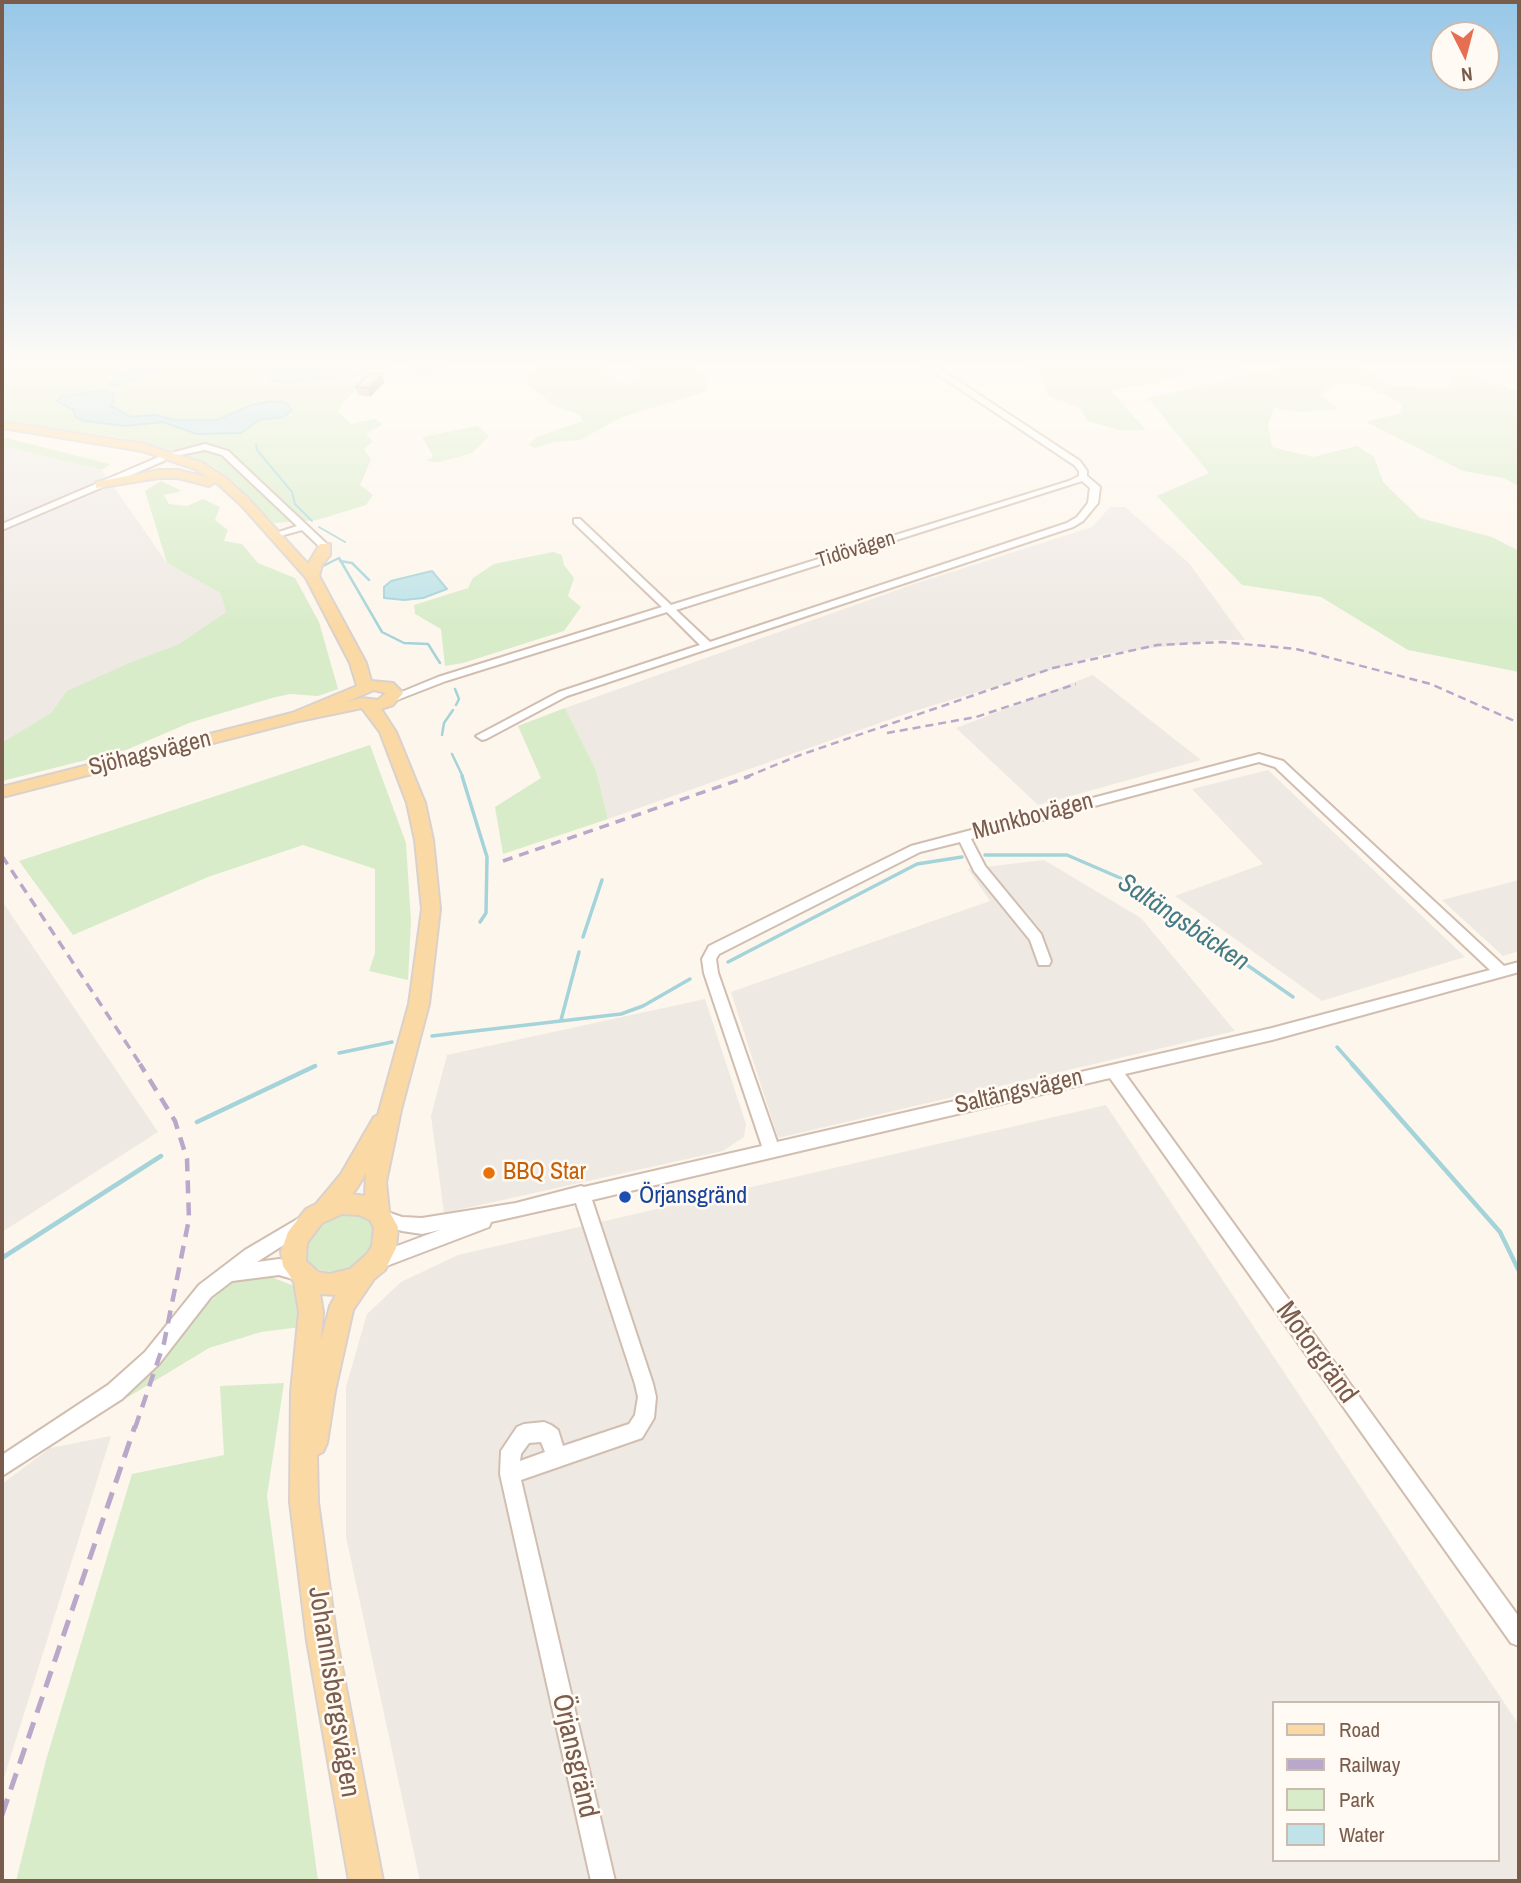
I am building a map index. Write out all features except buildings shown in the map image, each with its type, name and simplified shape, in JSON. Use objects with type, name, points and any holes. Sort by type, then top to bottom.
[{"type":"main road","points":[[161,453],[199,466],[234,492],[312,576],[376,695],[416,803],[424,840],[431,909],[419,1004],[390,1110],[375,1182],[380,1215],[386,1227],[386,1242],[373,1265],[357,1278],[339,1284],[314,1282],[302,1275],[293,1258],[294,1245],[300,1231],[349,1181],[390,1110]]},
{"type":"main road","points":[[100,485],[145,475],[177,474],[234,492]]},
{"type":"main road","points":[[312,576],[315,564],[323,555],[325,547]]},
{"type":"main road","name":"Sjöhagsvägen","points":[[2,792],[376,695]]},
{"type":"main road","points":[[319,1213],[340,1204],[356,1204],[369,1207],[380,1215]]},
{"type":"main road","name":"Johannisbergsvägen","points":[[304,1502],[322,1391],[342,1306],[373,1265]]},
{"type":"main road","name":"Johannisbergsvägen","points":[[302,1275],[311,1312],[304,1392],[304,1502],[322,1641],[366,1881]]},
{"type":"street","points":[[225,453],[325,547]]},
{"type":"street","points":[[482,736],[551,698],[1070,525],[1080,519],[1093,503],[1095,487],[1083,477],[1083,471],[1077,463],[1062,453]]},
{"type":"street","points":[[2,527],[162,459]]},
{"type":"street","name":"Tidövägen","points":[[376,695],[442,679],[1072,483],[1083,477]]},
{"type":"street","points":[[577,520],[708,646]]},
{"type":"street","points":[[276,536],[303,527]]},
{"type":"street","name":"Munkbovägen","points":[[771,1149],[711,973],[709,959],[714,950],[916,849],[1259,758],[1279,765],[1500,972]]},
{"type":"street","points":[[962,835],[979,868],[1036,938],[1044,961]]},
{"type":"street","name":"Saltängsvägen","points":[[380,1215],[401,1224],[422,1226],[516,1210],[1272,1034],[1519,967]]},
{"type":"street","name":"Motorgränd","points":[[1113,1070],[1519,1635]]},
{"type":"street","points":[[556,1458],[551,1437],[544,1432],[524,1434],[512,1451],[510,1474],[635,1431],[644,1419],[648,1397],[581,1193]]},
{"type":"street","name":"Saltängsvägen","points":[[373,1265],[516,1210]]},
{"type":"street","points":[[2,1466],[115,1392],[152,1358],[205,1291],[251,1256],[319,1213]]},
{"type":"street","points":[[232,1273],[279,1267],[302,1275]]},
{"type":"street","name":"Örjansgränd","points":[[510,1474],[603,1881]]},
{"type":"shaded area","points":[[2,453],[31,453],[102,470],[167,563],[220,593],[226,612],[179,644],[68,691],[51,713],[2,748]]},
{"type":"shaded area","points":[[1110,507],[1125,507],[1189,563],[1245,640],[1217,640],[1104,654],[908,713],[608,819],[596,770],[565,708],[914,584],[1092,527]]},
{"type":"shaded area","points":[[1093,675],[1201,760],[1038,805],[956,728]]},
{"type":"shaded area","points":[[1268,770],[1465,957],[1322,1001],[1175,896],[1263,864],[1192,789]]},
{"type":"shaded area","points":[[1044,860],[1141,918],[1235,1031],[778,1138],[731,992],[990,901],[968,869]]},
{"type":"shaded area","points":[[1519,880],[1519,951],[1503,956],[1442,900]]},
{"type":"shaded area","points":[[2,901],[158,1132],[2,1232]]},
{"type":"shaded area","points":[[705,999],[746,1124],[744,1137],[723,1151],[444,1213],[431,1116],[447,1055]]},
{"type":"shaded area","points":[[1106,1105],[1519,1725],[1519,1881],[420,1881],[346,1537],[346,1387],[367,1314],[401,1282],[458,1255]]},
{"type":"shaded area","points":[[111,1436],[2,1784],[2,1484],[50,1448]]},
{"type":"green space","points":[[31,453],[65,453],[110,464],[102,470]]},
{"type":"green space","points":[[179,453],[366,453],[371,460],[360,485],[373,495],[366,505],[317,520],[274,523],[236,484],[213,466]]},
{"type":"green space","points":[[431,453],[472,453],[439,462],[426,461],[433,456]]},
{"type":"green space","points":[[1193,453],[1296,453],[1313,457],[1330,453],[1368,453],[1374,457],[1383,482],[1420,518],[1492,537],[1519,551],[1519,672],[1408,650],[1321,597],[1242,585],[1157,496],[1209,473]]},
{"type":"green space","points":[[1427,453],[1519,453],[1519,486],[1503,478],[1463,471]]},
{"type":"green space","points":[[161,481],[182,491],[164,495],[169,504],[187,506],[203,499],[220,507],[215,520],[228,530],[224,541],[242,544],[258,563],[295,578],[319,622],[338,689],[318,696],[290,694],[272,698],[189,723],[126,750],[2,781],[2,743],[51,713],[67,691],[179,644],[226,612],[220,593],[167,563],[145,491]]},
{"type":"green space","points":[[553,552],[562,555],[564,565],[574,578],[568,596],[581,607],[564,631],[463,663],[445,666],[441,629],[415,614],[414,605],[468,588],[473,578],[494,564]]},
{"type":"green space","points":[[565,708],[596,770],[608,819],[503,854],[495,807],[541,778],[518,726]]},
{"type":"green space","points":[[370,745],[406,843],[411,921],[408,980],[369,971],[375,953],[375,869],[303,845],[208,877],[73,935],[19,861]]},
{"type":"green space","points":[[348,1211],[367,1218],[373,1225],[375,1234],[368,1254],[349,1269],[337,1273],[314,1269],[306,1263],[303,1243],[315,1223]]},
{"type":"green space","points":[[266,1275],[294,1286],[301,1299],[301,1327],[261,1332],[209,1348],[110,1408],[161,1362],[202,1309],[226,1286],[238,1280]]},
{"type":"green space","points":[[284,1383],[267,1496],[318,1881],[16,1881],[46,1760],[132,1474],[224,1455],[220,1386]]},
{"type":"water","points":[[432,571],[447,589],[423,598],[384,598],[384,587],[391,581]]},
{"type":"waterway","points":[[259,453],[292,492],[295,504],[312,521]]},
{"type":"waterway","points":[[319,527],[345,542]]},
{"type":"waterway","points":[[323,566],[339,558],[341,561]]},
{"type":"waterway","points":[[341,561],[352,563],[369,580]]},
{"type":"waterway","points":[[341,561],[382,632],[404,643],[428,644],[440,663]]},
{"type":"waterway","points":[[455,689],[459,699],[456,705]]},
{"type":"waterway","points":[[442,735],[444,723],[453,710]]},
{"type":"waterway","points":[[452,754],[463,777]]},
{"type":"waterway","points":[[462,776],[487,857],[486,913],[480,922]]},
{"type":"waterway","name":"Saltängsbäcken","points":[[985,855],[1067,855],[1125,880],[1293,997]]},
{"type":"waterway","name":"Saltängsbäcken","points":[[728,962],[917,864],[962,857]]},
{"type":"waterway","name":"Saltängsbäcken","points":[[583,937],[602,880]]},
{"type":"waterway","name":"Saltängsbäcken","points":[[561,1020],[579,952]]},
{"type":"waterway","name":"Saltängsbäcken","points":[[432,1036],[621,1014],[643,1006],[690,979]]},
{"type":"waterway","name":"Saltängsbäcken","points":[[339,1053],[392,1042]]},
{"type":"waterway","name":"Saltängsbäcken","points":[[1337,1047],[1353,1065]]},
{"type":"waterway","name":"Saltängsbäcken","points":[[1352,1064],[1500,1232],[1519,1271]]},
{"type":"waterway","name":"Saltängsbäcken","points":[[197,1122],[315,1066]]},
{"type":"waterway","name":"Saltängsbäcken","points":[[2,1258],[161,1156]]},
{"type":"railway","points":[[746,777],[800,755],[1053,668],[1157,645],[1222,642],[1296,649],[1431,684],[1519,723]]},
{"type":"railway","points":[[887,733],[976,717],[1076,684]]},
{"type":"railway","points":[[503,861],[750,776]]},
{"type":"railway","points":[[2,856],[141,1065]]},
{"type":"railway","points":[[135,1428],[164,1343],[189,1219],[187,1159],[175,1121],[140,1064]]},
{"type":"railway","points":[[2,1815],[135,1426]]},
{"type":"place","name":"BBQ Star","points":[[489,1173]]},
{"type":"place","name":"Örjansgränd","points":[[625,1197]]}]
